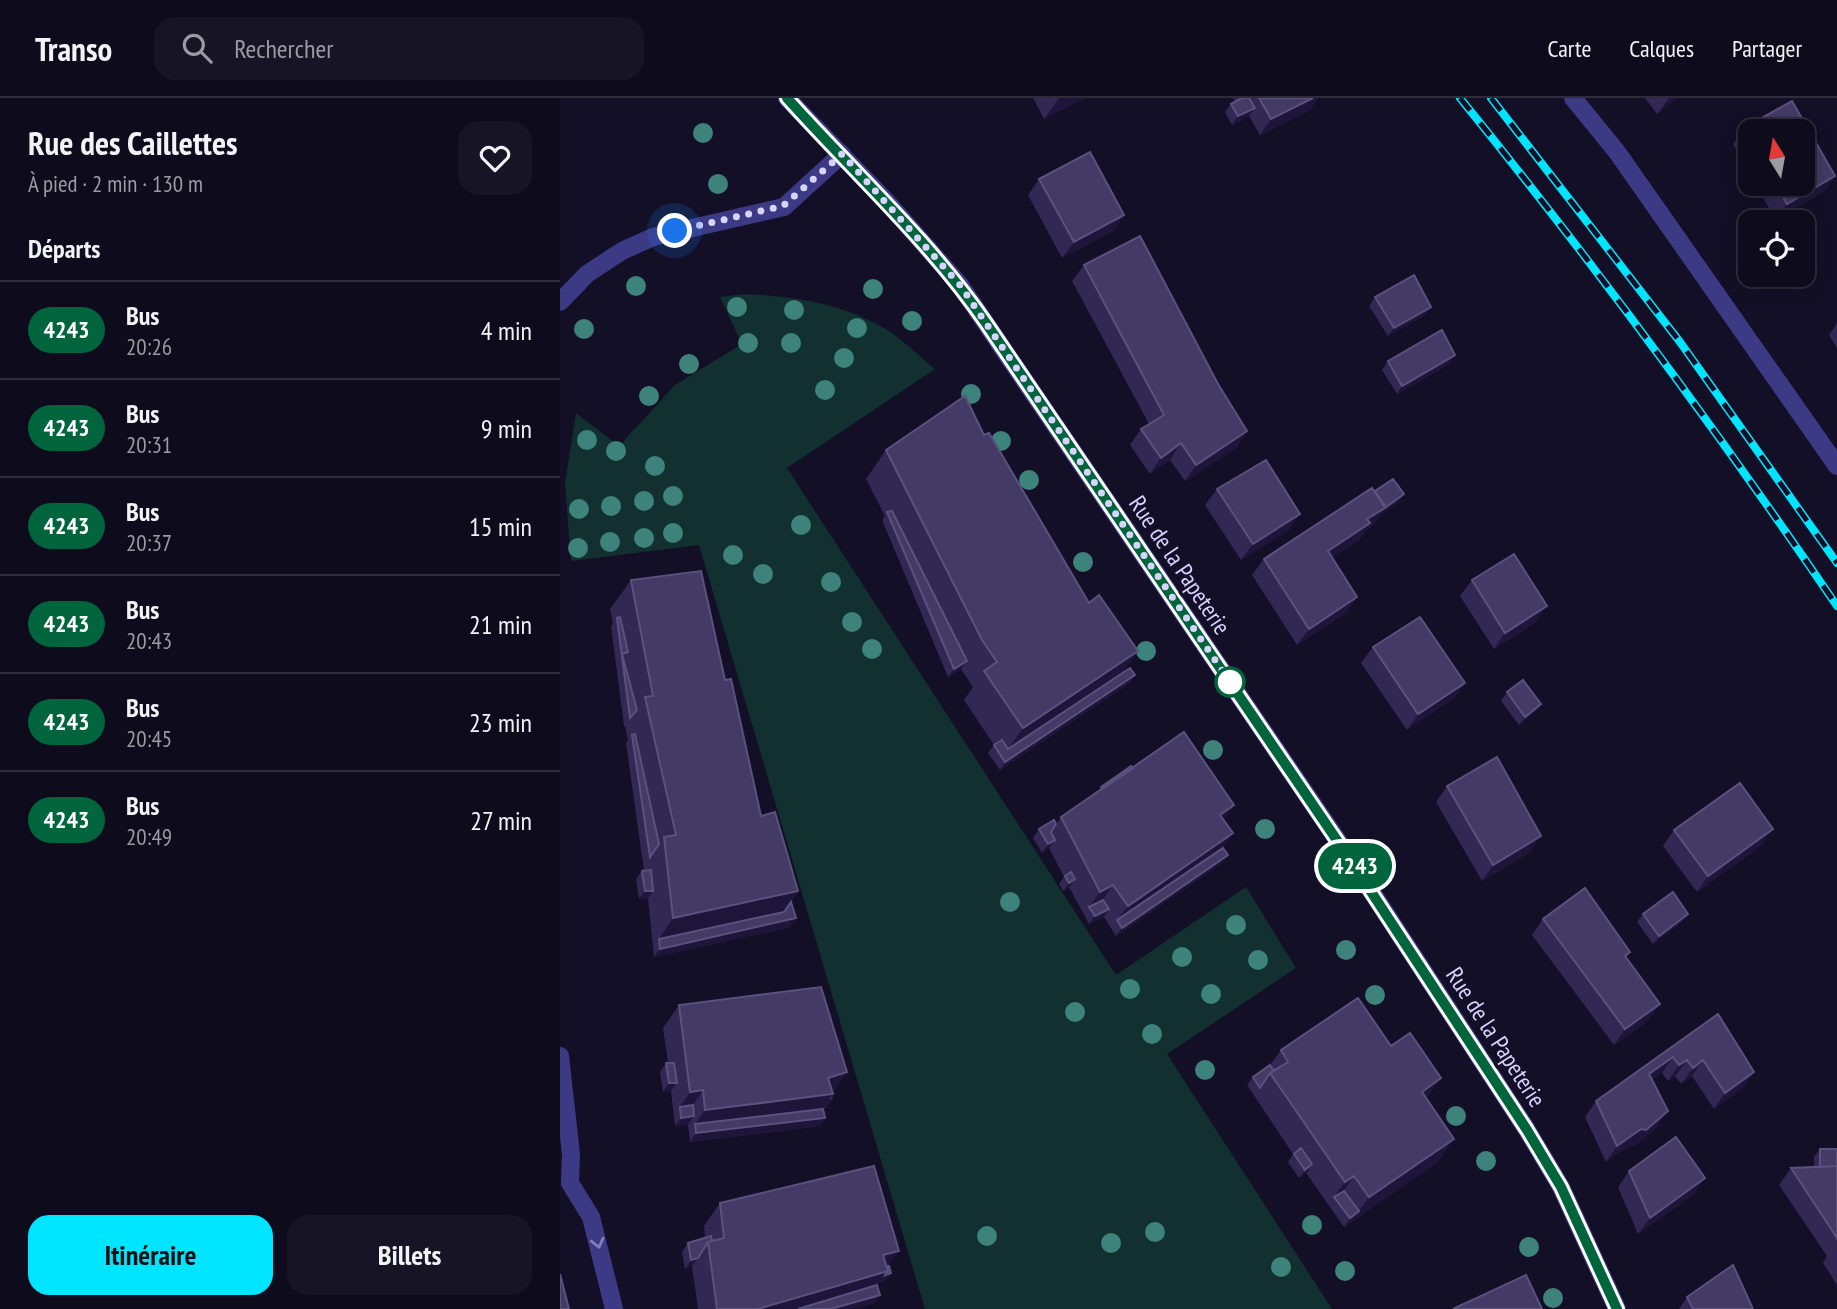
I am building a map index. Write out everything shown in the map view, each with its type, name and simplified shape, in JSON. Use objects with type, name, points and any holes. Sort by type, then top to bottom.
[{"type":"street","name":"Rue de la Papeterie","points":[[787,98],[842,154],[960,285],[1349,858],[1527,1130],[1561,1187],[1617,1309]]},
{"type":"street","points":[[1573,98],[1618,152],[1837,466]]},
{"type":"street","points":[[560,302],[587,274],[622,251],[653,237],[783,206],[842,154]]},
{"type":"street","points":[[560,1056],[571,1154],[565,1183],[591,1217],[614,1309]]},
{"type":"green space","points":[[744,294],[801,299],[855,314],[889,331],[935,369],[787,468],[1116,975],[1246,887],[1296,968],[1167,1054],[1332,1309],[925,1309],[699,545],[571,561],[565,483],[576,413],[619,446],[675,385],[742,344],[720,297]]},
{"type":"building","points":[[1242,98],[1249,98],[1255,108],[1238,116],[1231,104]]},
{"type":"building","points":[[1259,98],[1313,98],[1271,119]]},
{"type":"building","points":[[1792,101],[1802,119],[1760,119]]},
{"type":"building","points":[[1815,141],[1835,176],[1815,188]]},
{"type":"building","points":[[1090,152],[1124,215],[1074,242],[1039,179]]},
{"type":"building","points":[[1783,196],[1801,196],[1787,204]]},
{"type":"building","points":[[1140,236],[1218,384],[1247,431],[1196,465],[1181,443],[1161,458],[1141,429],[1164,415],[1084,265]]},
{"type":"building","points":[[1414,275],[1431,307],[1394,328],[1375,297]]},
{"type":"building","points":[[1442,330],[1455,355],[1402,386],[1388,361]]},
{"type":"building","points":[[965,396],[984,435],[989,433],[1089,603],[1099,595],[1138,651],[1023,728],[984,671],[997,662],[982,640],[886,450]]},
{"type":"building","points":[[1266,460],[1300,514],[1253,544],[1217,489]]},
{"type":"building","points":[[1393,479],[1404,494],[1386,507],[1375,491]]},
{"type":"building","points":[[1372,488],[1385,508],[1367,519],[1370,523],[1328,551],[1357,597],[1309,629],[1264,559]]},
{"type":"building","points":[[892,511],[967,661],[954,669],[887,512]]},
{"type":"building","points":[[1514,554],[1547,606],[1505,633],[1472,580]]},
{"type":"building","points":[[701,571],[725,680],[731,679],[761,816],[775,812],[798,891],[673,918],[664,837],[676,835],[645,697],[653,696],[631,580]]},
{"type":"building","points":[[620,617],[628,652],[622,654],[637,710],[630,718],[617,618]]},
{"type":"building","points":[[1420,617],[1465,683],[1418,714],[1373,647]]},
{"type":"building","points":[[1130,668],[1135,675],[1005,762],[994,745],[1002,740],[1008,749]]},
{"type":"building","points":[[1523,680],[1541,704],[1525,717],[1507,692]]},
{"type":"building","points":[[1184,732],[1234,805],[1220,815],[1233,833],[1128,906],[1113,885],[1100,892],[1061,817]]},
{"type":"building","points":[[635,734],[659,844],[650,857],[632,735]]},
{"type":"building","points":[[1497,757],[1541,836],[1493,865],[1447,786]]},
{"type":"building","points":[[1131,766],[1133,768],[1102,789],[1101,787]]},
{"type":"building","points":[[1740,783],[1773,829],[1708,876],[1674,830]]},
{"type":"building","points":[[1054,820],[1056,824],[1051,832],[1055,840],[1048,844],[1039,829]]},
{"type":"building","points":[[1223,848],[1228,855],[1122,928],[1117,920]]},
{"type":"building","points":[[651,870],[653,891],[645,891],[642,871]]},
{"type":"building","points":[[1071,872],[1075,879],[1069,883],[1065,876]]},
{"type":"building","points":[[1585,888],[1630,952],[1625,956],[1660,1004],[1625,1029],[1543,919]]},
{"type":"building","points":[[1673,892],[1688,914],[1659,936],[1643,914]]},
{"type":"building","points":[[1103,900],[1109,909],[1095,916],[1089,907]]},
{"type":"building","points":[[791,902],[796,918],[660,949],[659,939],[784,912]]},
{"type":"building","points":[[821,987],[847,1072],[828,1078],[833,1094],[705,1110],[703,1090],[690,1092],[679,1005]]},
{"type":"building","points":[[1358,998],[1391,1046],[1410,1033],[1441,1078],[1422,1092],[1454,1139],[1369,1197],[1354,1176],[1345,1182],[1270,1073],[1288,1062],[1281,1050]]},
{"type":"building","points":[[1718,1014],[1754,1072],[1725,1093],[1703,1060],[1693,1068],[1687,1060],[1679,1065],[1673,1057],[1649,1074],[1668,1111],[1646,1130],[1641,1129],[1617,1146],[1596,1101]]},
{"type":"building","points":[[666,1063],[674,1063],[677,1083],[669,1083]]},
{"type":"building","points":[[1270,1065],[1274,1071],[1260,1088],[1253,1077]]},
{"type":"building","points":[[693,1105],[694,1116],[681,1118],[680,1107]]},
{"type":"building","points":[[823,1109],[825,1118],[696,1133],[695,1124]]},
{"type":"building","points":[[1676,1137],[1705,1178],[1650,1218],[1629,1171]]},
{"type":"building","points":[[1301,1148],[1312,1164],[1305,1170],[1294,1154]]},
{"type":"building","points":[[1820,1149],[1837,1149],[1837,1166],[1820,1167]]},
{"type":"building","points":[[874,1166],[899,1251],[883,1255],[888,1271],[758,1309],[717,1309],[708,1242],[724,1238],[720,1203]]},
{"type":"building","points":[[1837,1166],[1837,1238],[1791,1168]]},
{"type":"building","points":[[1344,1191],[1359,1211],[1350,1218],[1334,1197]]},
{"type":"building","points":[[711,1236],[712,1241],[708,1242],[698,1258],[691,1260],[688,1243]]},
{"type":"building","points":[[1733,1265],[1753,1309],[1693,1309],[1687,1297]]},
{"type":"building","points":[[560,1274],[569,1309],[560,1309]]},
{"type":"building","points":[[1526,1275],[1542,1309],[1453,1309]]},
{"type":"building","points":[[877,1285],[880,1295],[831,1309],[798,1309]]},
{"type":"railway","points":[[1460,98],[1654,348],[1837,606]]},
{"type":"railway","points":[[1491,98],[1680,342],[1837,563]]},
{"type":"bus line","name":"4243","points":[[787,98],[872,186],[960,285],[1349,858],[1527,1130],[1561,1187],[1617,1309]]},
{"type":"route","points":[[675,231],[748,217],[783,206],[842,154],[960,285],[1230,682]]}]
